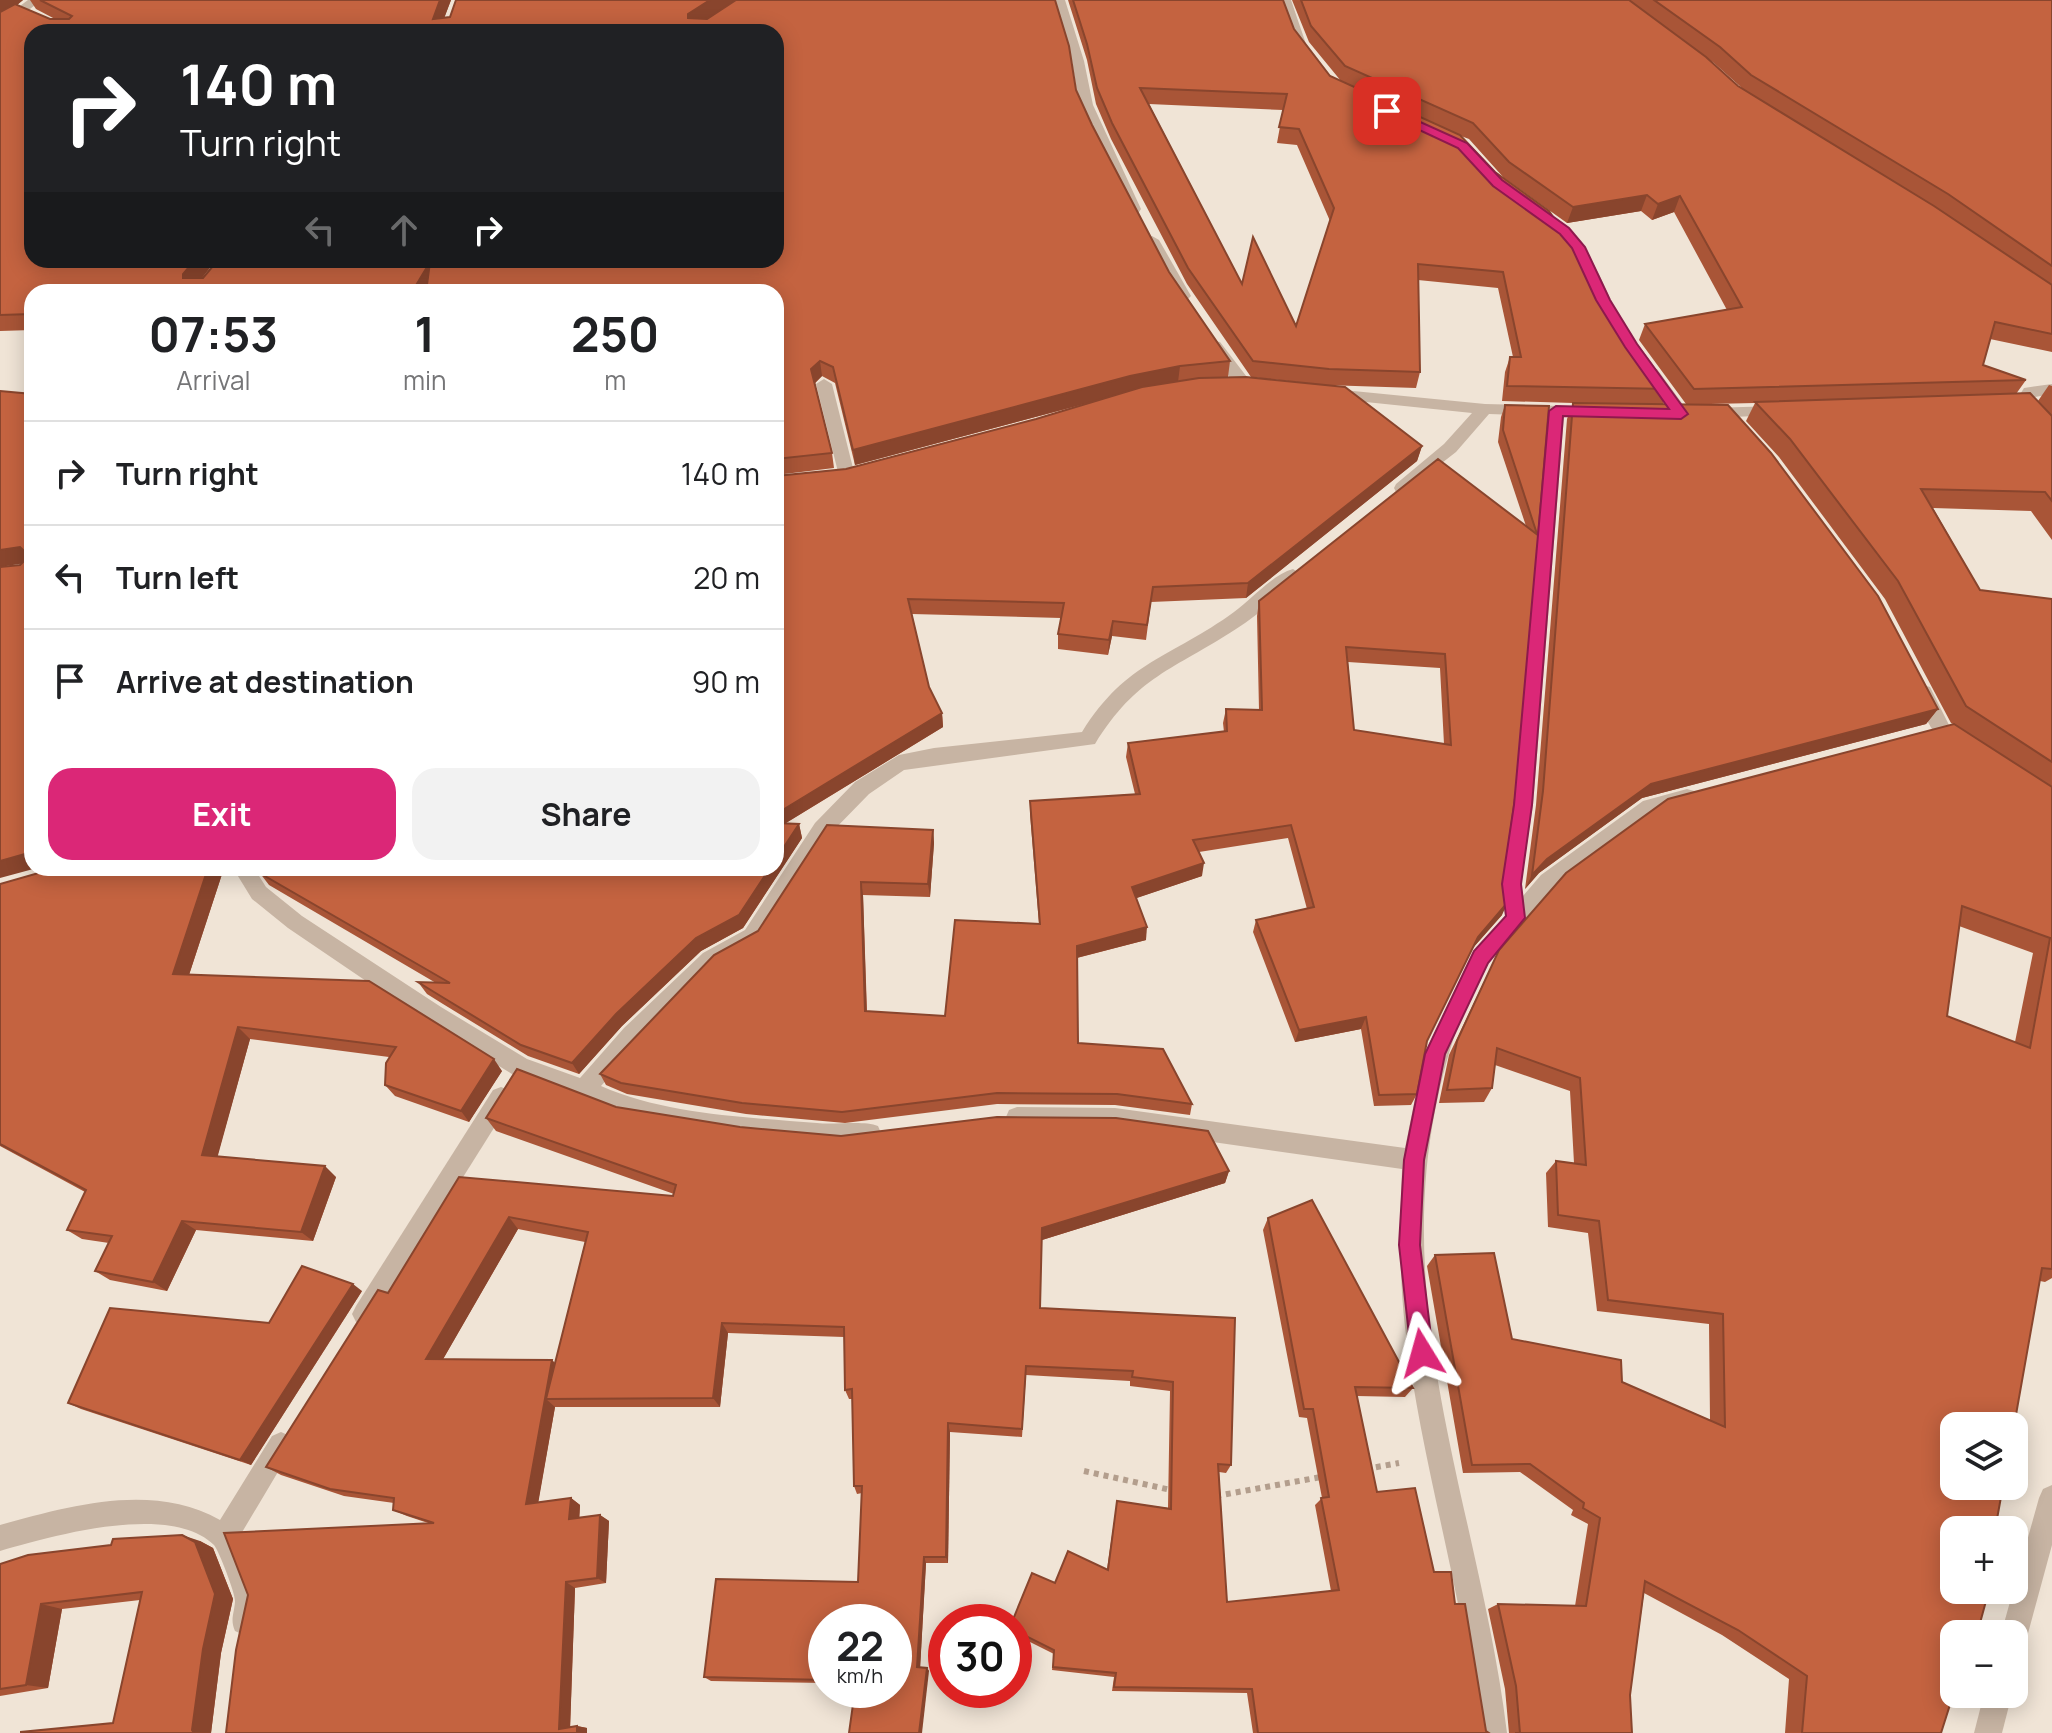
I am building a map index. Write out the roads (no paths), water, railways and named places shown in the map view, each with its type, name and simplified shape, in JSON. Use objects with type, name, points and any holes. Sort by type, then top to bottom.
[{"type":"street","points":[[0,27],[28,14],[36,0]]},
{"type":"street","points":[[1059,0],[1078,61],[1086,105],[1134,208],[1193,313]]},
{"type":"street","points":[[1285,0],[1300,44],[1317,65]]},
{"type":"street","points":[[1528,207],[1564,231],[1578,247],[1610,312]]},
{"type":"street","points":[[1210,338],[1244,386]]},
{"type":"street","points":[[1640,358],[1673,414],[1787,411]]},
{"type":"street","points":[[824,384],[847,475]]},
{"type":"street","points":[[2020,408],[2030,392],[2052,389]]},
{"type":"street","points":[[1319,393],[1485,409],[1618,413]]},
{"type":"street","points":[[1389,499],[1450,448],[1485,409]]},
{"type":"street","points":[[1515,918],[1511,884],[1523,805],[1556,411]]},
{"type":"street","points":[[1725,413],[1743,433]]},
{"type":"street","points":[[584,1089],[632,1035],[710,959],[752,936],[822,829],[862,788],[899,763],[1088,739],[1104,709],[1144,671],[1226,627],[1314,558]]},
{"type":"street","points":[[1916,677],[1935,732],[1981,755]]},
{"type":"street","points":[[1493,1733],[1488,1690],[1417,1328],[1412,1273],[1410,1245],[1414,1160],[1435,1054],[1481,957],[1548,881],[1650,807],[1705,791]]},
{"type":"street","points":[[248,876],[259,893],[295,922],[433,1014],[520,1067],[584,1089],[624,1107],[746,1127],[845,1136],[891,1130]]},
{"type":"street","points":[[351,1335],[520,1067]]},
{"type":"street","points":[[997,1117],[1115,1118],[1414,1160]]},
{"type":"street","points":[[224,1537],[291,1429]]},
{"type":"street","points":[[2019,1620],[2052,1498]]},
{"type":"street","points":[[0,1538],[45,1525],[132,1513],[183,1516],[224,1537],[249,1599],[237,1653]]},
{"type":"street","points":[[1988,1733],[1994,1708]]}]
